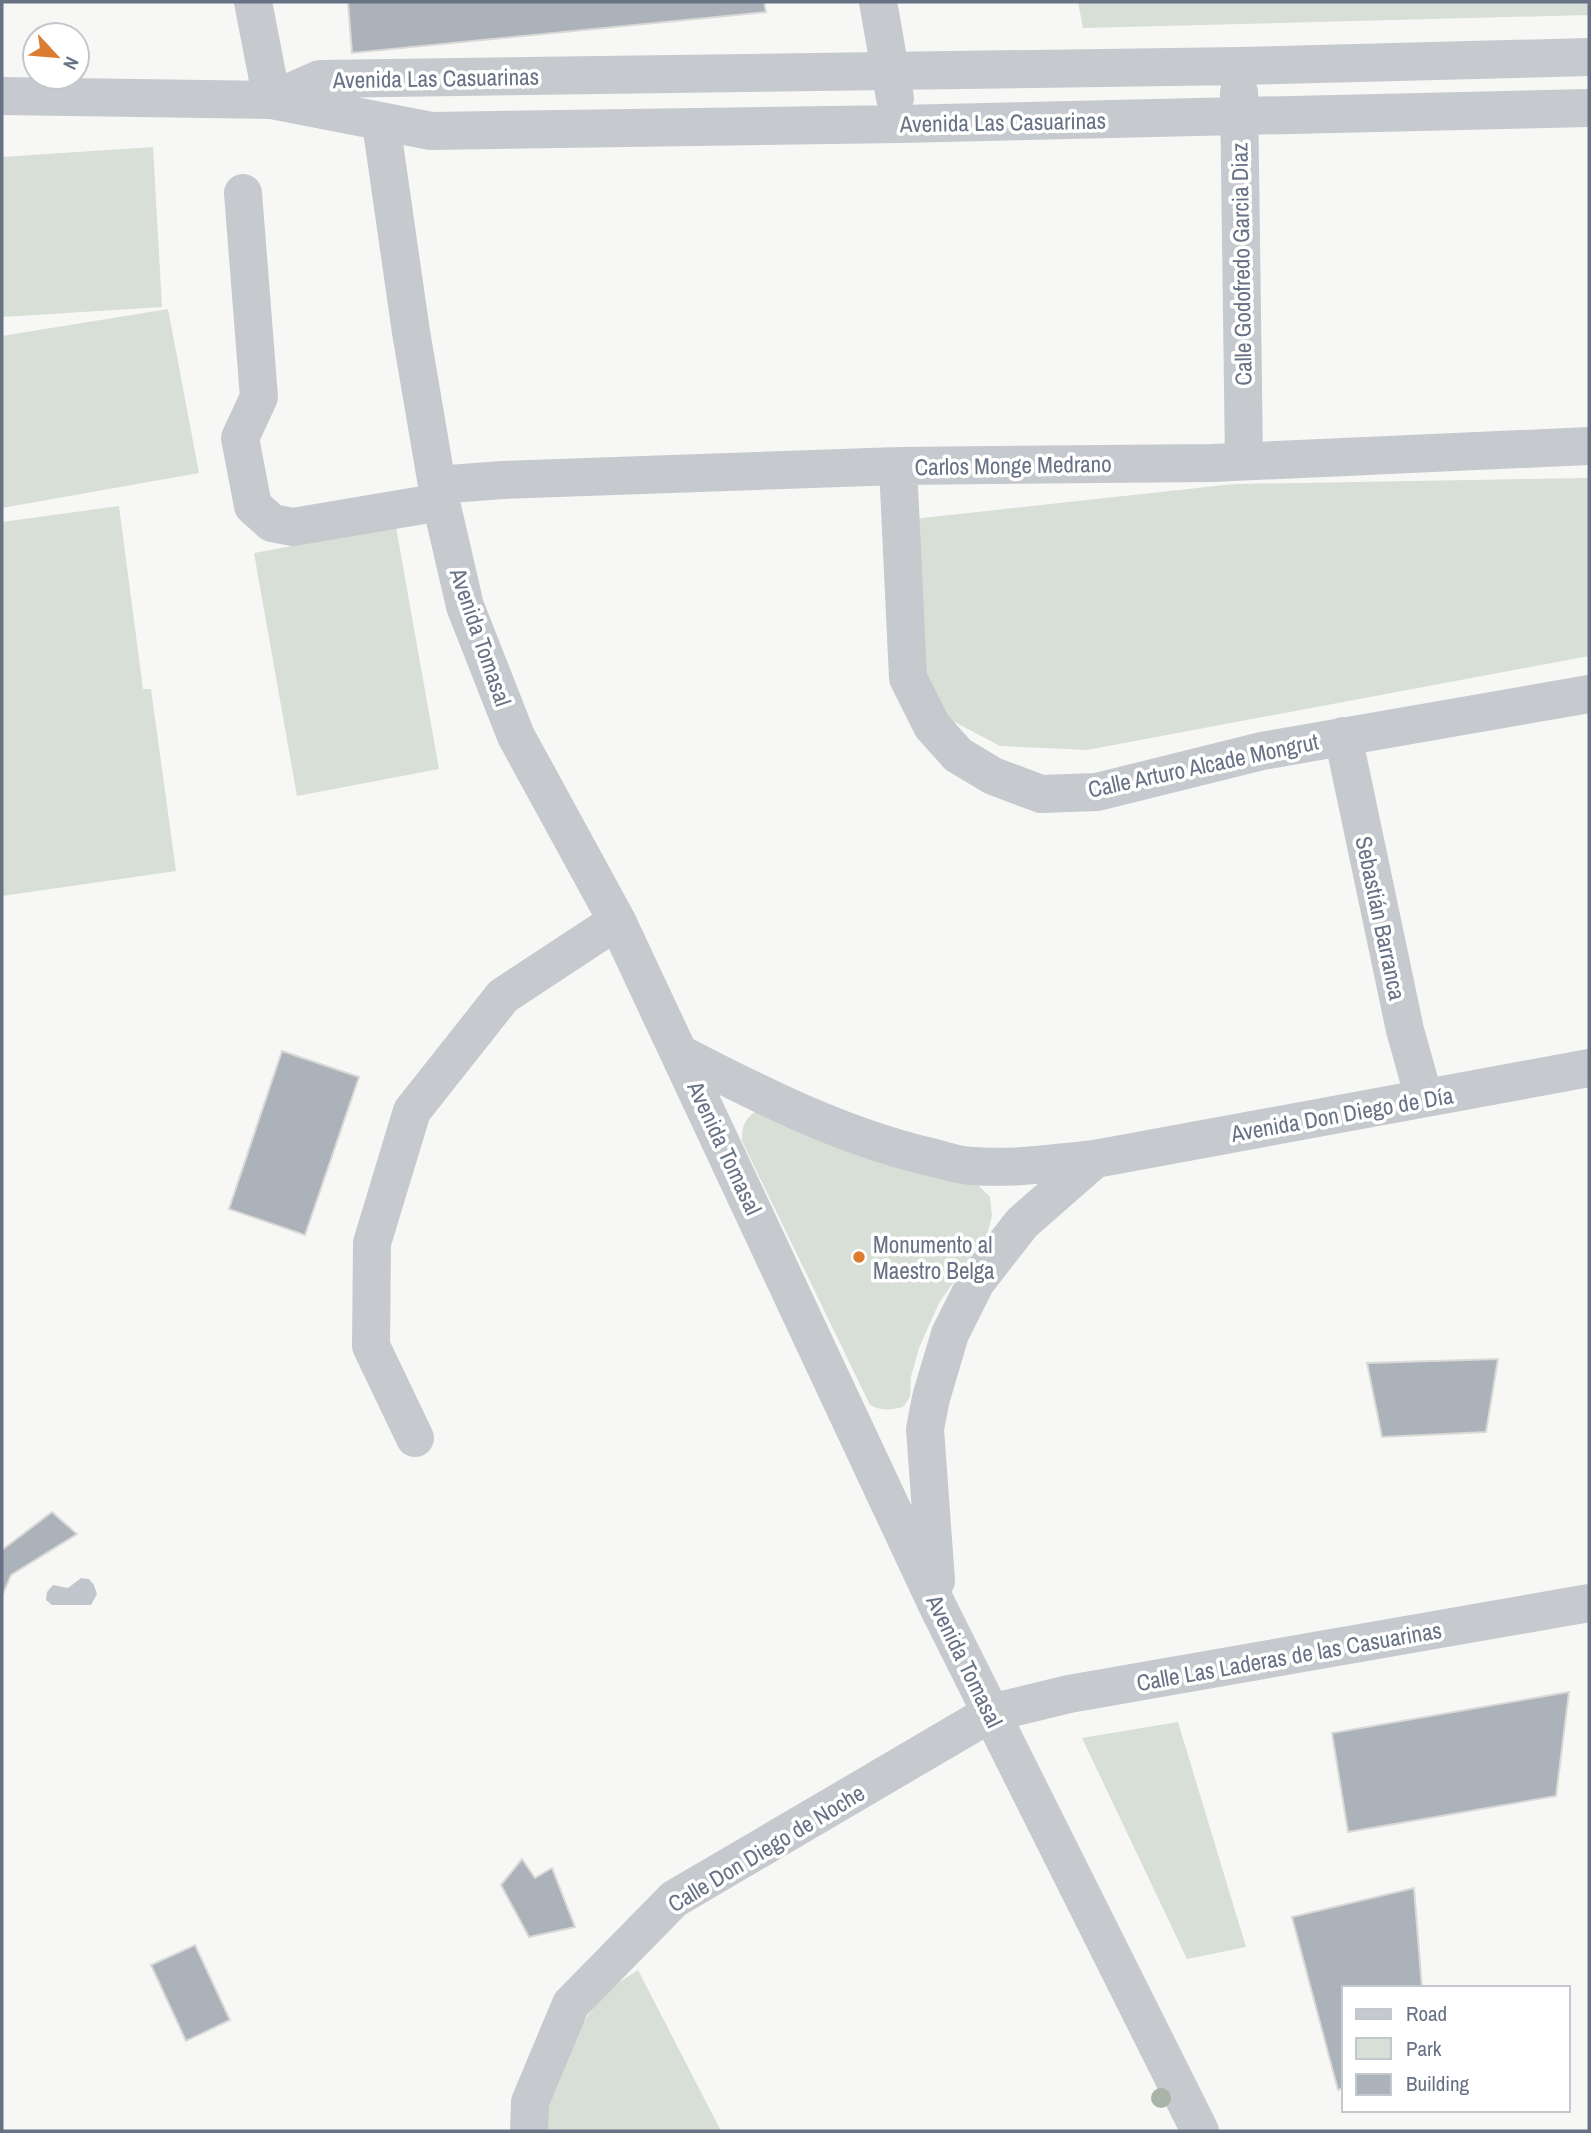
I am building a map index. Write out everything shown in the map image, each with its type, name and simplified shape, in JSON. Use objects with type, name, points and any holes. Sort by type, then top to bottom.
[{"type":"street","points":[[2,96],[272,100],[253,2]]},
{"type":"street","points":[[878,2],[899,124]]},
{"type":"street","name":"Avenida Las Casuarinas","points":[[272,100],[320,79],[1239,66],[1589,57]]},
{"type":"street","name":"Calle Godofredo Garcia Diaz","points":[[1239,66],[1244,461]]},
{"type":"street","name":"Avenida Las Casuarinas","points":[[272,100],[431,131],[899,124],[1589,108]]},
{"type":"street","name":"Avenida Tomasal","points":[[381,123],[411,332],[439,493],[465,606],[516,736],[617,921],[938,1607],[1200,2131]]},
{"type":"street","name":"Carlos Monge Medrano","points":[[243,193],[259,397],[240,439],[253,506],[272,523],[293,527],[502,480],[898,466],[1244,461],[1589,446]]},
{"type":"street","name":"Calle Arturo Alcade Mongrut","points":[[898,466],[908,678],[932,726],[958,755],[993,776],[1041,794],[1097,792],[1262,751],[1589,694]]},
{"type":"street","name":"Sebastián Barranca","points":[[1343,736],[1405,1030],[1424,1098]]},
{"type":"street","points":[[415,1438],[371,1346],[372,1243],[411,1111],[503,996],[617,921]]},
{"type":"street","name":"Avenida Don Diego de Día","points":[[681,1054],[823,1123],[888,1147],[970,1166],[1028,1166],[1095,1159],[1589,1069]]},
{"type":"street","points":[[938,1607],[925,1429],[950,1334],[976,1282],[1022,1223],[1095,1159]]},
{"type":"street","name":"Calle Las Laderas de las Casuarinas","points":[[991,1713],[1069,1694],[1589,1603]]},
{"type":"street","name":"Calle Don Diego de Noche","points":[[529,2131],[530,2102],[571,2004],[674,1899],[991,1713]]},
{"type":"green space","points":[[1078,2],[1589,2],[1589,15],[1083,28]]},
{"type":"green space","points":[[153,147],[162,307],[2,317],[2,157]]},
{"type":"green space","points":[[168,309],[199,473],[2,508],[2,336]]},
{"type":"green space","points":[[1589,478],[1589,656],[1087,750],[1000,746],[949,719],[923,675],[913,519],[1234,484]]},
{"type":"green space","points":[[119,506],[143,689],[151,689],[176,871],[2,896],[2,522]]},
{"type":"green space","points":[[396,527],[439,769],[297,796],[254,553]]},
{"type":"green space","points":[[757,1110],[978,1185],[990,1197],[992,1216],[987,1235],[939,1303],[919,1348],[911,1377],[910,1397],[903,1407],[886,1409],[870,1405],[742,1141],[745,1124]]},
{"type":"green space","points":[[1178,1722],[1246,1947],[1187,1959],[1082,1738]]},
{"type":"green space","points":[[638,1970],[721,2131],[542,2131],[545,2104],[569,2047],[601,1994]]},
{"type":"shaded area","points":[[81,1578],[89,1579],[94,1585],[97,1594],[91,1605],[52,1605],[46,1600],[47,1592],[53,1585],[68,1588]]},
{"type":"building","points":[[348,2],[764,2],[766,12],[352,53]]},
{"type":"building","points":[[282,1051],[359,1077],[305,1235],[229,1209]]},
{"type":"building","points":[[1498,1359],[1486,1432],[1382,1437],[1367,1363]]},
{"type":"building","points":[[52,1512],[77,1534],[11,1575],[2,1596],[2,1550]]},
{"type":"building","points":[[1569,1692],[1556,1796],[1348,1832],[1332,1733]]},
{"type":"building","points":[[522,1859],[535,1878],[552,1868],[575,1927],[529,1937],[501,1885]]},
{"type":"building","points":[[1414,1888],[1422,1986],[1342,1986],[1342,2089],[1338,2090],[1292,1917]]},
{"type":"building","points":[[195,1945],[230,2020],[186,2041],[151,1965]]},
{"type":"place","name":"Monumento al Maestro Belga","points":[[859,1257]]}]
